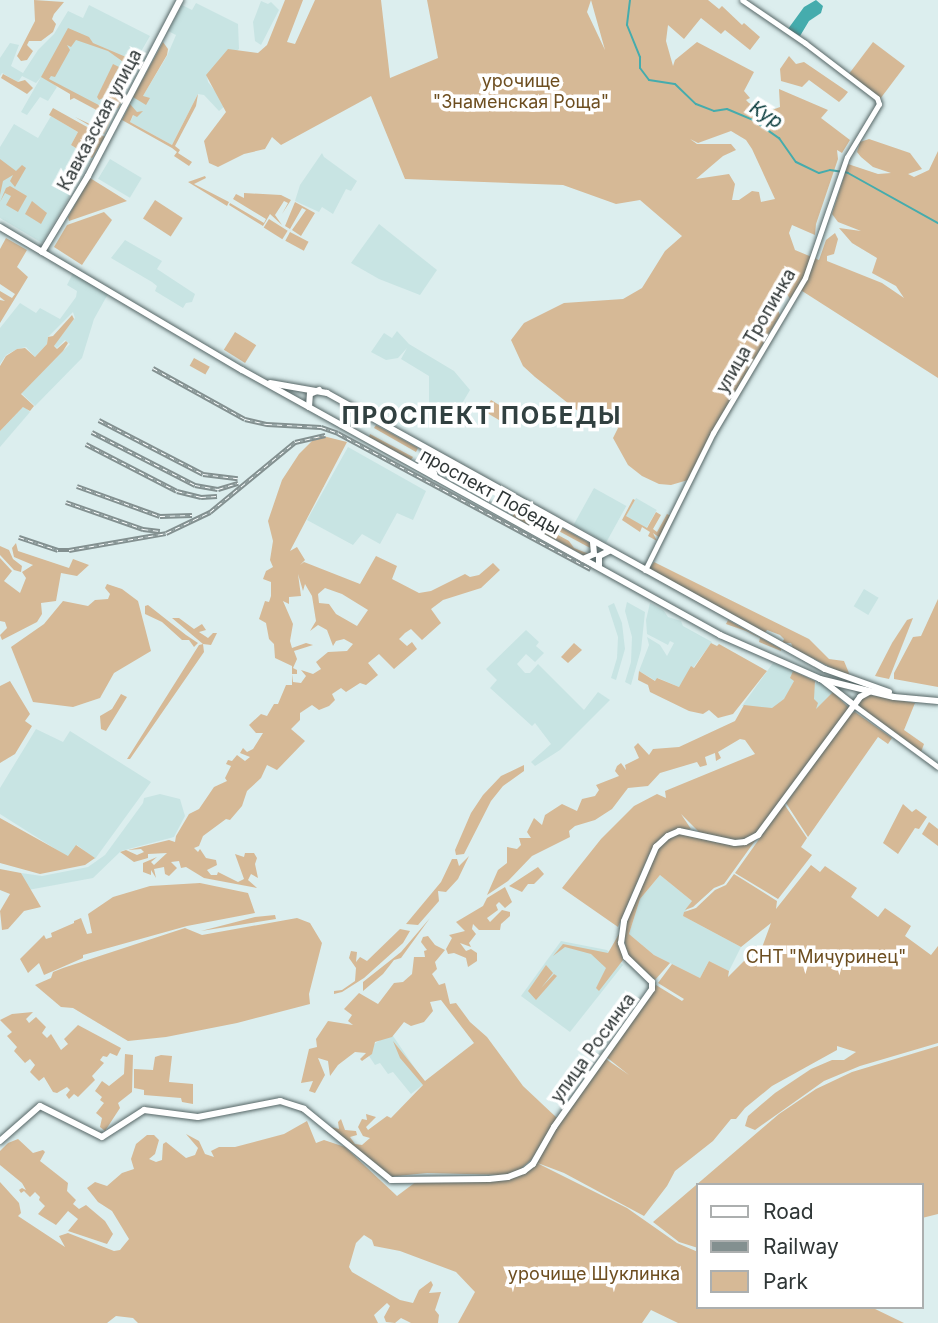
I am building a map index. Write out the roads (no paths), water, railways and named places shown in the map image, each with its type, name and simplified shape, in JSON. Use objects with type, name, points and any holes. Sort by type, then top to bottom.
[{"type":"main road","name":"Кавказская улица","points":[[42,252],[94,164],[180,0]]},
{"type":"main road","name":"улица Тропинка","points":[[645,570],[713,433],[805,278],[847,157],[880,103],[805,43],[742,0]]},
{"type":"main road","points":[[0,227],[264,383]]},
{"type":"main road","points":[[56,230],[50,246],[52,252],[95,283]]},
{"type":"main road","name":"проспект Победы","points":[[264,383],[321,391],[825,669],[916,699]]},
{"type":"main road","name":"проспект Победы","points":[[264,383],[720,635],[820,679]]},
{"type":"main road","points":[[293,399],[300,386]]},
{"type":"main road","points":[[311,409],[308,403],[310,394],[321,391]]},
{"type":"main road","points":[[416,467],[428,462],[426,449]]},
{"type":"main road","points":[[435,477],[433,464],[446,459]]},
{"type":"main road","points":[[582,559],[594,554],[595,547],[591,540]]},
{"type":"main road","points":[[600,569],[598,556],[611,551]]},
{"type":"main road","points":[[793,668],[803,665],[799,655]]},
{"type":"main road","points":[[810,674],[808,666],[815,663]]},
{"type":"main road","points":[[825,669],[837,691]]},
{"type":"main road","points":[[820,679],[869,692],[938,701]]},
{"type":"main road","points":[[820,679],[938,767]]},
{"type":"main road","points":[[849,679],[855,688],[855,706]]},
{"type":"main road","points":[[855,706],[863,694],[869,692]]},
{"type":"main road","name":"улица Росинка","points":[[0,1141],[37,1107],[47,1107],[102,1137],[144,1110],[198,1117],[270,1101],[289,1102],[304,1109],[385,1178],[410,1180],[508,1177],[524,1171],[535,1161],[561,1116],[652,989],[651,980],[626,957],[621,943],[624,921],[647,862],[660,842],[679,831],[735,843],[754,838],[768,825],[855,706]]},
{"type":"water","points":[[816,0],[823,6],[821,13],[809,21],[800,36],[788,29],[804,7]]},
{"type":"waterway","name":"Кур","points":[[630,0],[627,25],[640,57],[640,68],[649,80],[675,84],[696,104],[714,111],[727,109],[753,120],[779,138],[796,162],[819,173],[830,170],[848,173],[938,223]]},
{"type":"railway","points":[[153,368],[245,419],[267,424],[321,427],[338,433],[591,569]]},
{"type":"railway","points":[[99,420],[203,474],[238,478]]},
{"type":"railway","points":[[92,432],[195,485],[218,489],[238,483]]},
{"type":"railway","points":[[19,537],[58,550],[69,550],[166,533],[210,512],[295,442],[325,435]]},
{"type":"railway","points":[[86,444],[177,491],[201,497],[217,496]]},
{"type":"railway","points":[[77,486],[160,516],[192,515]]},
{"type":"railway","points":[[66,502],[143,529],[160,531]]},
{"type":"district","name":"ПРОСПЕКТ ПОБЕДЫ","points":[[482,416]]},
{"type":"park label","name":"урочище \"Знаменская Роща\"","points":[[521,92]]},
{"type":"park label","name":"СНТ \"Мичуринец\"","points":[[826,957]]},
{"type":"park label","name":"урочище Шуклинка","points":[[594,1274]]}]
